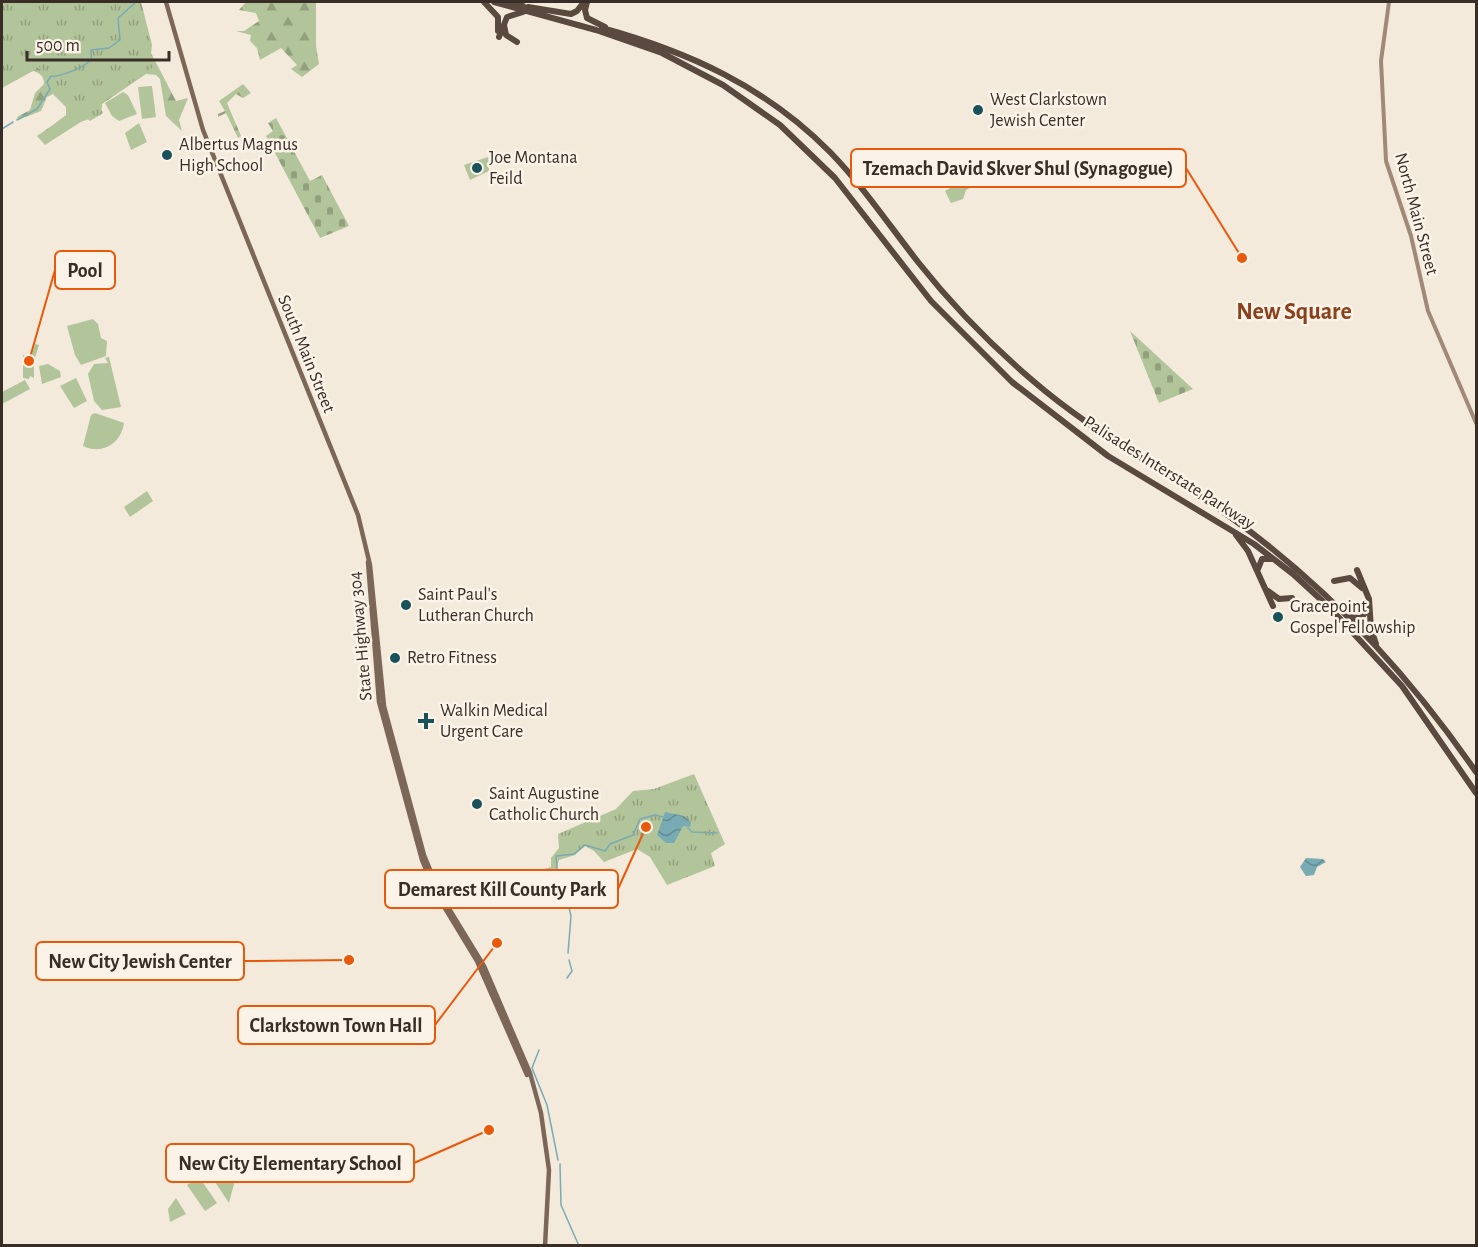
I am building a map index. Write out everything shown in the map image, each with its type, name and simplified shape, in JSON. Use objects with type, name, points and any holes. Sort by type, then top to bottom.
[{"type":"highway","points":[[484,2],[498,17],[497,36],[508,16],[516,12],[546,16]]},
{"type":"highway","name":"Palisades Interstate Parkway","points":[[494,2],[616,37],[668,56],[717,81],[758,108],[826,168],[932,301],[1006,377],[1096,447],[1254,544],[1309,584]]},
{"type":"highway","name":"Palisades Interstate Parkway","points":[[509,2],[665,47],[710,66],[747,86],[793,118],[848,172],[931,278],[1015,365],[1098,432],[1235,520],[1321,594],[1395,668],[1476,772]]},
{"type":"highway","points":[[528,7],[568,14],[583,3],[589,20],[625,34]]},
{"type":"highway","points":[[504,24],[506,35],[517,42]]},
{"type":"highway","points":[[1212,517],[1243,543],[1274,606],[1258,569],[1263,559],[1272,559],[1293,574]]},
{"type":"highway","points":[[1321,594],[1349,617],[1359,619],[1369,609],[1357,571],[1370,601],[1373,637],[1395,668]]},
{"type":"highway","points":[[1334,581],[1351,578],[1363,589]]},
{"type":"highway","points":[[1268,590],[1280,599],[1292,598]]},
{"type":"highway","name":"Palisades Interstate Parkway","points":[[1321,594],[1398,680],[1476,794]]},
{"type":"main road","name":"South Main Street","points":[[166,2],[194,104],[313,408],[354,502],[368,562]]},
{"type":"main road","name":"North Main Street","points":[[1389,2],[1382,61],[1386,161],[1411,236],[1428,311],[1476,423]]},
{"type":"main road","name":"State Highway 304","points":[[368,562],[384,706],[426,862],[439,891],[483,963],[526,1064],[535,1091],[549,1155],[545,1245]]},
{"type":"green space","points":[[2,2],[139,2],[152,46],[147,48],[153,67],[99,105],[103,113],[90,121],[87,118],[45,145],[37,136],[70,113],[38,66],[2,86]]},
{"type":"green space","points":[[114,2],[141,2],[152,45],[151,53],[176,101],[188,98],[179,120],[182,131],[166,116],[160,79],[156,75],[146,74],[102,104],[101,115],[39,136],[66,115],[66,107],[53,94],[47,97],[41,111],[18,120],[17,117],[30,110],[35,93],[44,84],[43,79],[40,74],[33,71],[2,88],[2,64],[37,66],[44,74]]},
{"type":"green space","points":[[246,2],[316,2],[316,46],[319,64],[302,77],[291,69],[297,65],[281,48],[260,60],[257,48],[250,41],[251,35],[236,31],[244,31],[259,21],[256,13],[239,10]]},
{"type":"green space","points":[[243,84],[251,93],[243,98],[236,94],[227,103],[241,136],[238,138],[226,113],[218,117],[218,114],[225,111],[219,101]]},
{"type":"green space","points":[[152,86],[156,117],[142,119],[138,87]]},
{"type":"green space","points":[[123,92],[128,95],[137,114],[119,121],[112,116],[105,103]]},
{"type":"green space","points":[[276,118],[310,181],[322,175],[349,226],[320,238],[266,136],[273,131],[268,123]]},
{"type":"green space","points":[[139,123],[147,142],[131,150],[125,133]]},
{"type":"green space","name":"Joe Montana Feild","points":[[488,157],[489,171],[470,180],[464,165]]},
{"type":"green space","points":[[965,164],[974,186],[966,190],[963,199],[951,203],[945,191],[955,185],[952,179],[957,176],[954,170]]},
{"type":"green space","points":[[93,319],[98,324],[101,338],[107,341],[106,356],[81,365],[75,355],[67,326]]},
{"type":"green space","points":[[1130,331],[1193,389],[1159,403]]},
{"type":"green space","points":[[35,344],[39,345],[34,361],[34,378],[30,376],[29,379],[23,378],[23,355],[31,357]]},
{"type":"green space","points":[[109,357],[121,407],[102,410],[94,401],[88,374],[94,364],[108,363],[105,358]]},
{"type":"green space","points":[[48,364],[60,371],[61,377],[42,384],[39,366]]},
{"type":"green space","points":[[76,378],[87,401],[74,408],[60,386]]},
{"type":"green space","points":[[25,380],[30,389],[2,404],[2,392]]},
{"type":"green space","points":[[95,413],[124,423],[119,437],[110,446],[97,449],[83,446],[91,415]]},
{"type":"green space","points":[[147,491],[153,501],[130,517],[124,507]]},
{"type":"green space","points":[[694,774],[725,844],[711,853],[715,866],[667,885],[650,857],[637,849],[604,862],[594,851],[585,846],[575,855],[559,860],[558,880],[566,899],[552,904],[540,870],[551,867],[551,858],[559,848],[558,834],[616,809],[633,791],[654,789]]},
{"type":"green space","points":[[199,1177],[217,1203],[205,1211],[187,1185]]},
{"type":"green space","points":[[235,1180],[229,1203],[215,1182]]},
{"type":"green space","points":[[176,1198],[186,1214],[170,1222],[168,1209]]},
{"type":"water","points":[[665,812],[684,816],[691,822],[690,827],[683,826],[674,843],[666,843],[657,835]]},
{"type":"water","points":[[1306,858],[1323,859],[1326,862],[1317,867],[1314,875],[1306,876],[1300,867]]},
{"type":"waterway","points":[[17,120],[37,109],[50,89],[47,82],[51,76],[79,68],[89,62],[91,50],[109,48],[120,40],[118,18],[136,2]]},
{"type":"waterway","points":[[2,129],[13,122]]},
{"type":"waterway","points":[[568,953],[571,916],[568,903],[559,893],[556,856],[574,854],[585,845],[605,851],[610,844],[633,835],[640,819],[655,815],[663,817]]},
{"type":"waterway","points":[[688,828],[692,832],[717,833]]},
{"type":"waterway","points":[[567,978],[572,971],[569,960]]},
{"type":"waterway","points":[[539,1050],[532,1068],[547,1105],[558,1160]]},
{"type":"waterway","points":[[560,1164],[561,1205],[579,1246]]},
{"type":"place","name":"West Clarkstown Jewish Center","points":[[978,110]]},
{"type":"place","name":"Albertus Magnus High School","points":[[167,155]]},
{"type":"place","name":"Joe Montana Feild","points":[[477,168]]},
{"type":"place","name":"Tzemach David Skver Shul (Synagogue)","points":[[1242,258]]},
{"type":"place","name":"Pool","points":[[29,361]]},
{"type":"place","name":"Saint Paul's Lutheran Church","points":[[406,605]]},
{"type":"place","name":"Gracepoint Gospel Fellowship","points":[[1278,617]]},
{"type":"place","name":"Retro Fitness","points":[[395,658]]},
{"type":"place","name":"Walkin Medical Urgent Care","points":[[426,721]]},
{"type":"place","name":"Saint Augustine Catholic Church","points":[[477,804]]},
{"type":"place","name":"Demarest Kill County Park","points":[[646,827]]},
{"type":"place","name":"Clarkstown Town Hall","points":[[497,943]]},
{"type":"place","name":"New City Jewish Center","points":[[349,960]]},
{"type":"place","name":"New City Elementary School","points":[[489,1130]]},
{"type":"district","name":"New Square","points":[[1294,312]]}]
